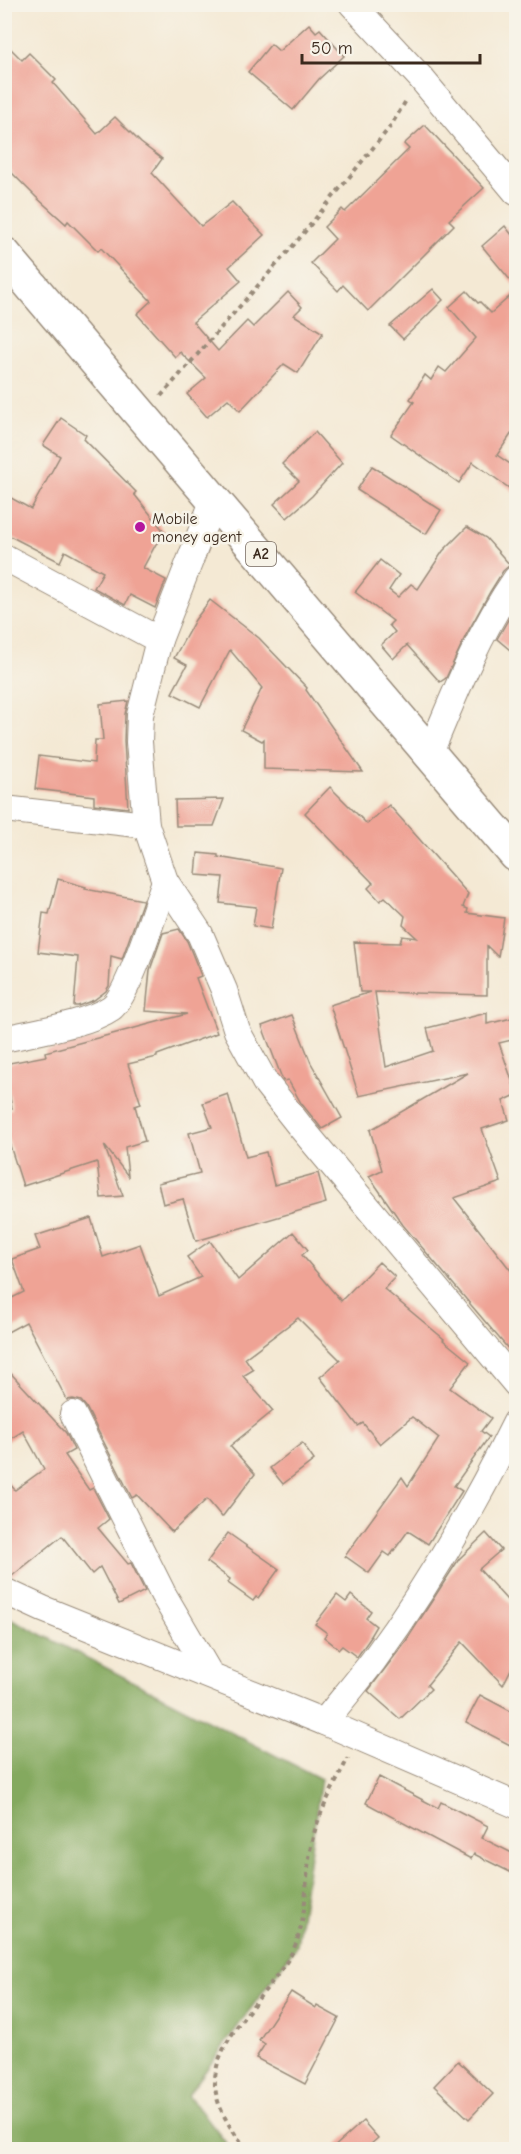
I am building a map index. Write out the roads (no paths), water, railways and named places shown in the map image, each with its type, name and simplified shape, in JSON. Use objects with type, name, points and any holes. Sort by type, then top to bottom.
[{"type":"highway","name":"A2","points":[[4,254],[516,855]]},
{"type":"street","points":[[352,4],[420,78],[516,192]]},
{"type":"street","points":[[214,500],[159,640],[140,715],[139,742],[146,825],[165,881],[201,934],[224,990],[237,1031],[265,1082],[516,1384]]},
{"type":"street","points":[[4,557],[159,640]]},
{"type":"street","points":[[430,753],[473,651],[516,579]]},
{"type":"street","points":[[4,808],[146,825]]},
{"type":"street","points":[[4,1039],[94,1017],[113,1007],[125,991],[165,881]]},
{"type":"street","points":[[72,1414],[163,1594],[211,1676]]},
{"type":"street","points":[[324,1722],[373,1661],[443,1557],[472,1509],[516,1422]]},
{"type":"street","points":[[4,1592],[324,1722],[516,1805]]},
{"type":"place","name":"Mobile money agent","points":[[140,527]]}]
